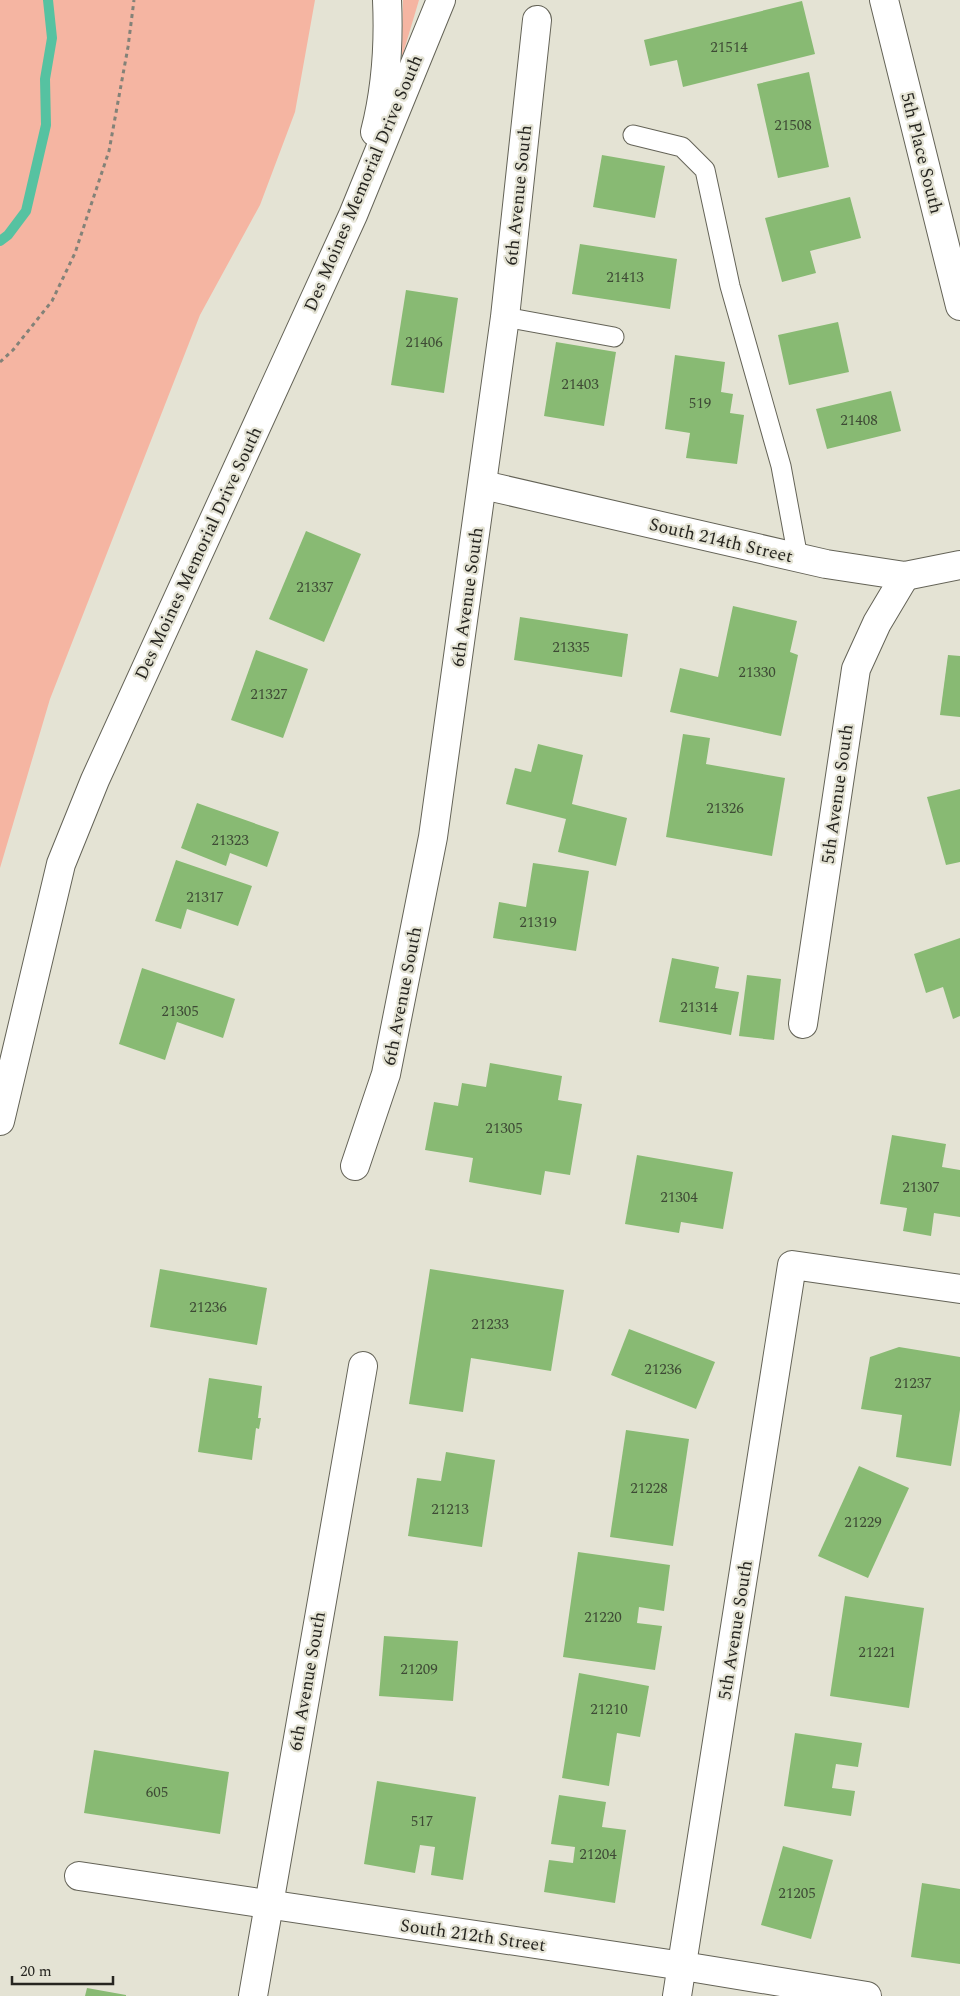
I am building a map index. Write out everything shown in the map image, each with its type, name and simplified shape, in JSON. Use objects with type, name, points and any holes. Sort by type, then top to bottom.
[{"type":"street","points":[[353,215],[378,118],[389,36],[387,0]]},
{"type":"street","name":"Des Moines Memorial Drive South","points":[[0,1121],[61,864],[95,780],[353,215],[441,0]]},
{"type":"street","name":"5th Place South","points":[[884,0],[960,306]]},
{"type":"street","name":"6th Avenue South","points":[[355,1166],[386,1074],[433,837],[506,317],[537,20]]},
{"type":"street","name":"South 214th Street","points":[[483,485],[826,564],[905,576],[960,565]]},
{"type":"street","name":"5th Avenue South","points":[[803,1024],[856,669],[877,623],[905,576]]},
{"type":"street","name":"5th Avenue South","points":[[677,1996],[792,1265],[960,1290]]},
{"type":"street","name":"6th Avenue South","points":[[253,1996],[363,1366]]},
{"type":"street","name":"South 212th Street","points":[[79,1876],[683,1966],[867,1996]]},
{"type":"lane","points":[[633,136],[682,147],[705,170],[730,286],[781,466],[798,558]]},
{"type":"lane","points":[[506,317],[614,337]]},
{"type":"path","points":[[0,362],[13,350],[52,301],[75,253],[109,151],[128,46],[134,0]]},
{"type":"shaded area","points":[[0,0],[315,0],[295,112],[260,205],[200,315],[50,699],[0,868]]},
{"type":"shaded area","points":[[403,0],[419,0],[402,57]]},
{"type":"building","points":[[802,1],[815,54],[683,87],[677,60],[650,66],[644,40]]},
{"type":"building","points":[[809,72],[829,167],[778,178],[757,84]]},
{"type":"building","points":[[602,155],[665,166],[655,218],[593,207]]},
{"type":"building","points":[[850,197],[861,238],[810,251],[816,273],[782,282],[765,218]]},
{"type":"building","points":[[580,244],[677,259],[670,309],[572,294]]},
{"type":"building","points":[[406,290],[458,298],[444,393],[391,385]]},
{"type":"building","points":[[838,322],[849,372],[789,385],[778,335]]},
{"type":"building","points":[[556,342],[616,352],[604,426],[544,416]]},
{"type":"building","points":[[675,355],[725,362],[721,392],[733,394],[730,413],[744,415],[737,464],[686,458],[690,433],[665,429]]},
{"type":"building","points":[[891,391],[901,431],[827,449],[816,409]]},
{"type":"building","points":[[306,531],[361,554],[324,642],[269,619]]},
{"type":"building","points":[[733,606],[797,621],[790,652],[798,655],[781,736],[670,712],[680,668],[718,677]]},
{"type":"building","points":[[520,617],[628,634],[622,677],[514,660]]},
{"type":"building","points":[[256,650],[308,669],[283,738],[231,720]]},
{"type":"building","points":[[948,655],[960,656],[960,717],[940,715]]},
{"type":"building","points":[[683,734],[710,738],[706,764],[785,778],[772,856],[666,837]]},
{"type":"building","points":[[538,744],[583,755],[572,804],[627,818],[616,866],[558,852],[566,819],[506,804],[515,768],[531,772]]},
{"type":"building","points":[[960,789],[960,862],[946,865],[927,797]]},
{"type":"building","points":[[197,803],[279,832],[267,867],[230,853],[226,866],[181,848]]},
{"type":"building","points":[[176,860],[252,886],[238,926],[187,909],[181,929],[155,921]]},
{"type":"building","points":[[533,863],[589,871],[576,951],[493,938],[499,902],[526,907]]},
{"type":"building","points":[[960,938],[960,1016],[953,1019],[943,987],[926,993],[914,954]]},
{"type":"building","points":[[672,958],[719,967],[715,988],[739,992],[731,1035],[659,1022]]},
{"type":"building","points":[[142,968],[235,999],[223,1038],[177,1022],[165,1060],[119,1044]]},
{"type":"building","points":[[747,975],[781,979],[774,1040],[739,1036]]},
{"type":"building","points":[[490,1063],[562,1076],[558,1100],[582,1104],[570,1175],[545,1171],[541,1195],[469,1182],[473,1158],[425,1150],[434,1102],[458,1106],[462,1083],[486,1087]]},
{"type":"building","points":[[892,1135],[946,1144],[942,1167],[960,1170],[960,1217],[934,1213],[931,1236],[903,1231],[907,1208],[880,1204]]},
{"type":"building","points":[[637,1155],[733,1172],[723,1229],[681,1222],[679,1233],[625,1224]]},
{"type":"building","points":[[160,1269],[267,1288],[257,1345],[150,1327]]},
{"type":"building","points":[[430,1269],[564,1290],[551,1371],[471,1358],[463,1412],[409,1404]]},
{"type":"building","points":[[629,1329],[715,1362],[696,1409],[611,1375]]},
{"type":"building","points":[[899,1347],[960,1357],[960,1410],[951,1466],[896,1457],[902,1415],[861,1409],[870,1357]]},
{"type":"building","points":[[209,1378],[262,1386],[258,1418],[261,1418],[259,1429],[256,1428],[252,1460],[198,1452]]},
{"type":"building","points":[[626,1430],[689,1439],[673,1546],[610,1537]]},
{"type":"building","points":[[446,1452],[495,1460],[482,1547],[408,1536],[417,1478],[441,1481]]},
{"type":"building","points":[[859,1466],[909,1488],[868,1578],[818,1556]]},
{"type":"building","points":[[578,1552],[670,1565],[664,1611],[639,1607],[637,1623],[662,1626],[655,1670],[563,1657]]},
{"type":"building","points":[[845,1596],[924,1608],[909,1708],[830,1696]]},
{"type":"building","points":[[384,1636],[458,1641],[453,1701],[379,1696]]},
{"type":"building","points":[[579,1673],[649,1686],[640,1737],[617,1733],[609,1786],[562,1778]]},
{"type":"building","points":[[795,1733],[862,1743],[858,1767],[836,1764],[832,1788],[855,1791],[851,1816],[784,1806]]},
{"type":"building","points":[[94,1750],[229,1772],[220,1834],[84,1813]]},
{"type":"building","points":[[377,1781],[476,1797],[463,1880],[431,1875],[435,1847],[420,1845],[415,1873],[364,1864]]},
{"type":"building","points":[[559,1795],[606,1802],[602,1827],[626,1830],[615,1903],[544,1892],[549,1860],[573,1863],[575,1847],[551,1844]]},
{"type":"building","points":[[783,1846],[833,1860],[811,1939],[761,1925]]},
{"type":"building","points":[[922,1883],[960,1889],[960,1964],[911,1957]]},
{"type":"building","points":[[87,1988],[126,1995],[126,1996],[85,1996]]},
{"type":"waterway","points":[[0,241],[8,235],[26,211],[46,125],[45,79],[52,38],[48,0]]}]
